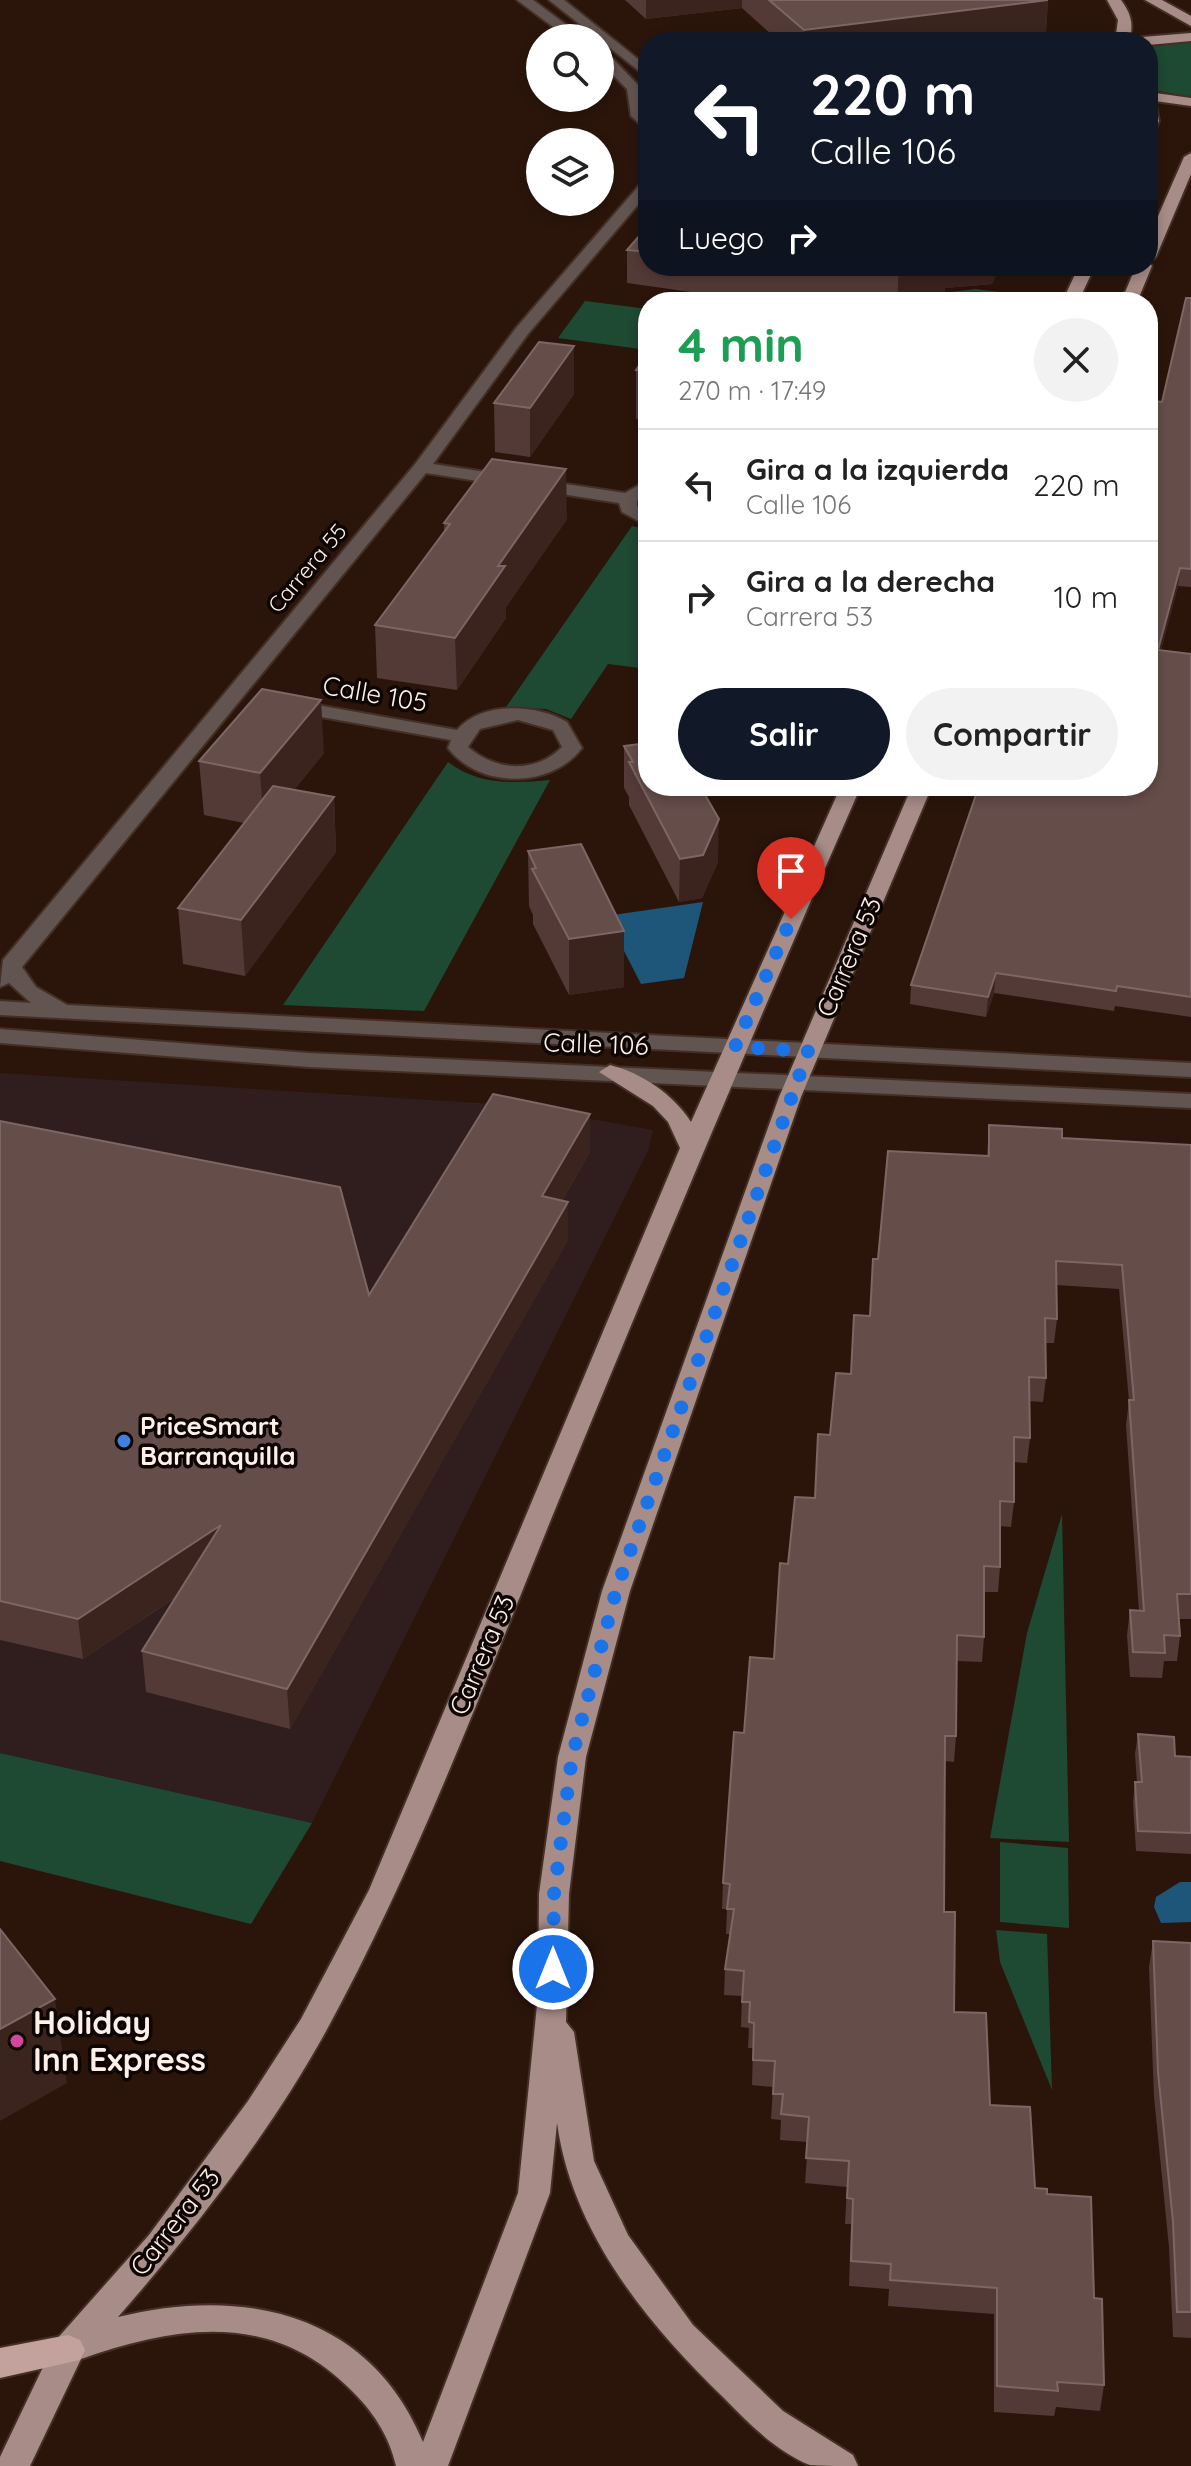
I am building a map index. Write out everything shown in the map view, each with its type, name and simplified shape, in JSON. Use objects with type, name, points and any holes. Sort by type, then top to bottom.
[{"type":"highway","points":[[0,2363],[68,2350]]},
{"type":"main road","points":[[1114,0],[1125,17],[1125,32]]},
{"type":"main road","points":[[1152,0],[1191,22]]},
{"type":"main road","points":[[1158,40],[1191,37]]},
{"type":"main road","points":[[1158,97],[1191,102]]},
{"type":"main road","points":[[1158,234],[1191,157]]},
{"type":"main road","name":"Carrera 53","points":[[13,2466],[68,2350],[161,2245],[259,2110],[312,2028],[384,1890],[721,1077],[847,796]]},
{"type":"main road","name":"Carrera 53","points":[[431,2466],[534,2193],[553,1995],[554,1894],[572,1757],[616,1591],[808,1051],[918,796]]},
{"type":"main road","points":[[610,1072],[642,1086],[667,1104],[684,1125],[692,1149]]},
{"type":"main road","points":[[553,1995],[578,2161],[615,2243],[681,2335],[771,2422],[841,2466]]},
{"type":"main road","points":[[68,2350],[118,2329],[171,2317],[222,2315],[283,2327],[320,2343],[358,2372],[390,2409],[410,2452],[413,2466]]},
{"type":"street","points":[[524,0],[557,24]]},
{"type":"street","points":[[556,0],[638,66]]},
{"type":"street","points":[[614,68],[629,81],[638,96]]},
{"type":"street","name":"Carrera 55","points":[[6,972],[422,467],[522,331],[638,196]]},
{"type":"street","points":[[422,467],[628,499],[638,492]]},
{"type":"street","points":[[628,499],[628,508],[638,514]]},
{"type":"street","name":"Calle 105","points":[[233,696],[460,736]]},
{"type":"street","points":[[518,714],[542,717],[561,726],[571,736],[572,748],[564,759],[548,767],[521,773],[493,770],[470,762],[458,748],[460,736],[483,720],[518,714]]},
{"type":"street","name":"Calle 106","points":[[6,972],[38,1000],[70,1011],[107,1015]]},
{"type":"street","name":"Calle 106","points":[[0,1008],[1191,1070]]},
{"type":"street","name":"Calle 106","points":[[0,1036],[309,1060],[797,1080],[1191,1101]]},
{"type":"shaded area","points":[[0,1073],[512,1105],[653,1130],[648,1151],[312,1823],[0,1753]]},
{"type":"green space","points":[[1191,42],[1191,97],[1158,91],[1158,45]]},
{"type":"green space","points":[[976,289],[1000,292],[950,292]]},
{"type":"green space","points":[[585,301],[638,308],[638,349],[558,338]]},
{"type":"green space","points":[[632,526],[638,528],[638,668],[608,664],[571,719],[546,709],[506,707]]},
{"type":"green space","points":[[448,762],[485,779],[510,782],[550,780],[424,1011],[283,1005]]},
{"type":"green space","points":[[1062,1514],[1069,1842],[990,1838],[1027,1633]]},
{"type":"green space","points":[[0,1753],[312,1823],[251,1924],[0,1861]]},
{"type":"green space","points":[[1000,1842],[1068,1848],[1069,1928],[1000,1922]]},
{"type":"green space","points":[[996,1930],[1047,1934],[1052,2090],[1000,1962]]},
{"type":"water","points":[[703,902],[684,978],[641,984],[606,916]]},
{"type":"water","points":[[1180,1882],[1191,1882],[1191,1922],[1161,1923],[1154,1907],[1156,1897]]},
{"type":"building","points":[[769,0],[1048,0],[804,30]]},
{"type":"building","points":[[638,237],[638,251],[627,250]]},
{"type":"building","points":[[1186,298],[1191,298],[1191,569],[1180,568],[1158,650],[1158,401],[1162,402]]},
{"type":"building","points":[[539,342],[574,346],[530,408],[494,403]]},
{"type":"building","points":[[492,459],[566,469],[498,566],[505,566],[455,638],[375,625],[450,524],[444,523]]},
{"type":"building","points":[[1158,650],[1191,654],[1191,997],[1117,986],[1116,991],[996,973],[988,997],[911,985],[976,796],[1158,796]]},
{"type":"building","points":[[262,689],[321,700],[260,773],[199,761]]},
{"type":"building","points":[[638,744],[638,779],[629,762],[633,762],[624,746]]},
{"type":"building","points":[[273,786],[334,797],[241,920],[178,908]]},
{"type":"building","points":[[647,796],[706,796],[719,819],[703,855],[680,859]]},
{"type":"building","points":[[581,844],[624,931],[569,939],[532,869],[536,868],[528,851]]},
{"type":"building","points":[[493,1094],[590,1114],[542,1196],[568,1202],[287,1689],[142,1651],[221,1525],[78,1619],[0,1601],[0,1121],[340,1187],[369,1295]]},
{"type":"building","points":[[989,1125],[1062,1129],[1062,1138],[1191,1145],[1191,1594],[1177,1594],[1180,1636],[1164,1635],[1165,1653],[1133,1652],[1130,1610],[1144,1611],[1129,1400],[1134,1400],[1122,1265],[1056,1261],[1057,1319],[1045,1318],[1046,1378],[1029,1377],[1030,1438],[1014,1437],[1014,1502],[1000,1501],[1000,1567],[984,1566],[984,1637],[957,1635],[956,1736],[945,1736],[944,1912],[955,1912],[954,2012],[986,2013],[990,2105],[1030,2107],[1035,2188],[1047,2189],[1047,2194],[1091,2197],[1094,2298],[1102,2299],[1104,2385],[1057,2382],[1058,2391],[997,2386],[997,2288],[890,2280],[891,2264],[851,2261],[853,2199],[847,2198],[849,2161],[806,2158],[809,2117],[781,2114],[783,2094],[773,2094],[775,2061],[753,2060],[754,2023],[749,2022],[750,2002],[742,2002],[744,1971],[725,1969],[734,1909],[727,1909],[730,1884],[723,1883],[734,1732],[744,1733],[750,1657],[774,1659],[780,1563],[788,1564],[795,1497],[815,1498],[818,1434],[830,1435],[836,1373],[851,1374],[854,1315],[870,1316],[873,1259],[878,1259],[888,1151],[989,1156]]},
{"type":"building","points":[[1138,1734],[1174,1737],[1175,1756],[1191,1757],[1191,1833],[1138,1831],[1135,1782],[1142,1782]]},
{"type":"building","points":[[0,1929],[55,1999],[0,2029]]},
{"type":"building","points":[[1153,1941],[1191,1943],[1191,2312],[1177,2312],[1173,2222],[1158,2072]]},
{"type":"place","name":"PriceSmart Barranquilla","points":[[124,1441]]},
{"type":"place","name":"Holiday Inn Express","points":[[17,2041]]},
{"type":"route","points":[[553,1969],[554,1894],[572,1757],[616,1591],[808,1051],[735,1047],[791,919]]}]
